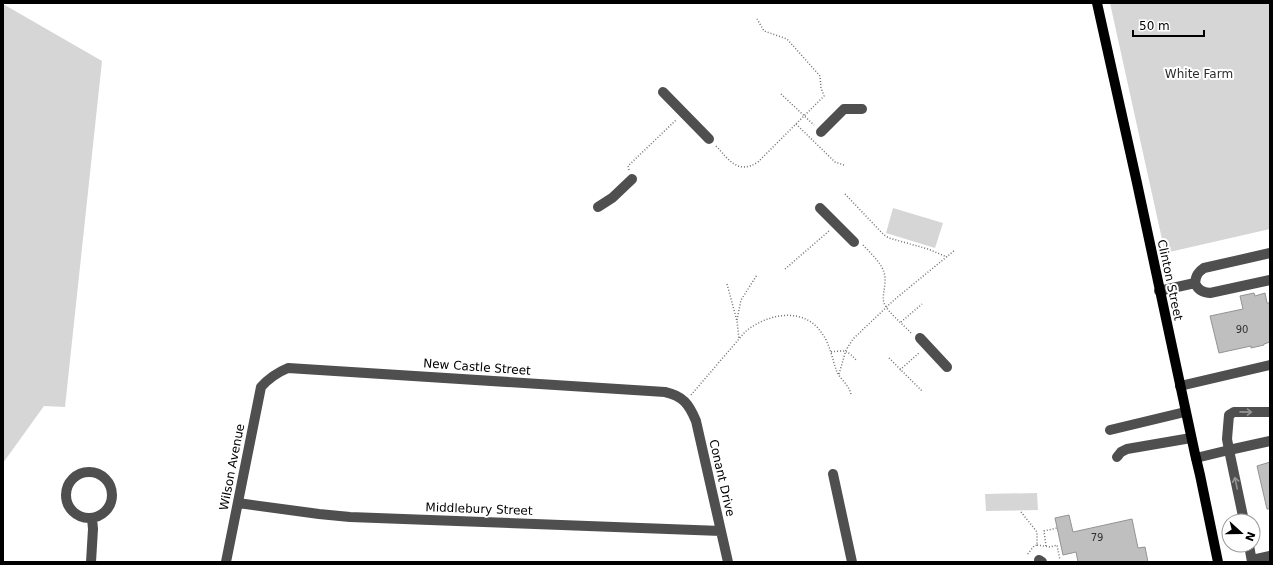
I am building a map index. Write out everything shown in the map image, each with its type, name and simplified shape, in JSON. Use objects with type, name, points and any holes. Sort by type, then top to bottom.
[{"type":"main road","name":"Clinton Street","points":[[1096,3],[1218,562]]},
{"type":"street","points":[[662,92],[709,139]]},
{"type":"street","points":[[821,132],[844,109],[862,109]]},
{"type":"street","points":[[598,207],[612,198],[632,179]]},
{"type":"street","points":[[820,208],[854,242]]},
{"type":"street","points":[[1270,253],[1204,268],[1196,277],[1196,283],[1197,288],[1201,291],[1210,293],[1270,280]]},
{"type":"street","points":[[1159,291],[1196,283]]},
{"type":"street","points":[[923,342],[947,367]]},
{"type":"street","points":[[1180,386],[1270,365]]},
{"type":"street","name":"New Castle Street","points":[[268,379],[277,372],[288,368],[665,392],[676,395],[685,401]]},
{"type":"street","name":"Wilson Avenue","points":[[226,562],[261,388],[268,379]]},
{"type":"street","name":"Conant Drive","points":[[685,401],[692,410],[696,420],[728,562]]},
{"type":"street","points":[[1110,430],[1186,412]]},
{"type":"street","points":[[1242,513],[1227,439],[1229,415],[1234,412],[1270,412]]},
{"type":"street","points":[[1118,458],[1121,452],[1128,449],[1191,438]]},
{"type":"street","points":[[1196,458],[1270,441]]},
{"type":"street","points":[[84,472],[99,474],[105,478],[110,484],[112,491],[110,506],[99,516],[92,518],[77,514],[71,509],[67,502],[66,494],[71,480],[84,472]]},
{"type":"street","points":[[833,474],[852,562]]},
{"type":"street","name":"Middlebury Street","points":[[238,503],[350,517],[721,532]]},
{"type":"street","points":[[91,562],[93,534],[92,518]]},
{"type":"street","points":[[1252,561],[1270,556]]},
{"type":"street","points":[[1039,562],[1039,560],[1042,562]]},
{"type":"path","points":[[709,139],[732,163],[745,168],[752,166],[758,162],[824,96],[821,88],[820,76],[787,39],[764,32],[756,19]]},
{"type":"path","points":[[781,94],[812,123]]},
{"type":"path","points":[[632,179],[628,166],[683,113]]},
{"type":"path","points":[[796,124],[835,162],[844,165]]},
{"type":"path","points":[[845,194],[884,235],[889,238],[928,249],[947,257]]},
{"type":"path","points":[[785,269],[836,225]]},
{"type":"path","points":[[854,242],[860,243],[882,267],[885,275],[883,299],[886,307],[913,335],[923,342],[900,370]]},
{"type":"path","points":[[839,375],[846,350],[853,339],[886,307],[955,250]]},
{"type":"path","points":[[737,321],[741,300],[757,275]]},
{"type":"path","points":[[727,284],[737,321],[739,339]]},
{"type":"path","points":[[901,322],[922,304]]},
{"type":"path","points":[[685,401],[739,339],[754,325],[762,320],[784,316],[801,317],[817,326],[826,340],[839,375],[851,391],[851,395]]},
{"type":"path","points":[[830,352],[846,350],[857,360]]},
{"type":"path","points":[[889,358],[922,391]]},
{"type":"path","points":[[1021,512],[1037,532],[1036,545]]},
{"type":"path","points":[[1046,546],[1044,531],[1057,528]]},
{"type":"path","points":[[1027,555],[1036,545],[1057,545],[1060,560]]},
{"type":"green space","name":"White Farm","points":[[1110,3],[1270,3],[1270,229],[1165,253]]},
{"type":"green space","points":[[3,4],[102,61],[65,407],[44,406],[3,463]]},
{"type":"green space","points":[[893,208],[943,223],[935,248],[886,233]]},
{"type":"green space","points":[[1037,493],[1038,510],[986,511],[985,494]]},
{"type":"building","points":[[1254,293],[1255,296],[1265,293],[1267,303],[1270,303],[1270,342],[1251,348],[1251,346],[1219,353],[1210,316],[1243,309],[1240,296]]},
{"type":"building","points":[[1270,462],[1270,509],[1267,509],[1257,466]]},
{"type":"building","points":[[1069,515],[1073,532],[1132,519],[1138,548],[1145,547],[1148,562],[1078,562],[1076,552],[1063,555],[1055,518]]}]
